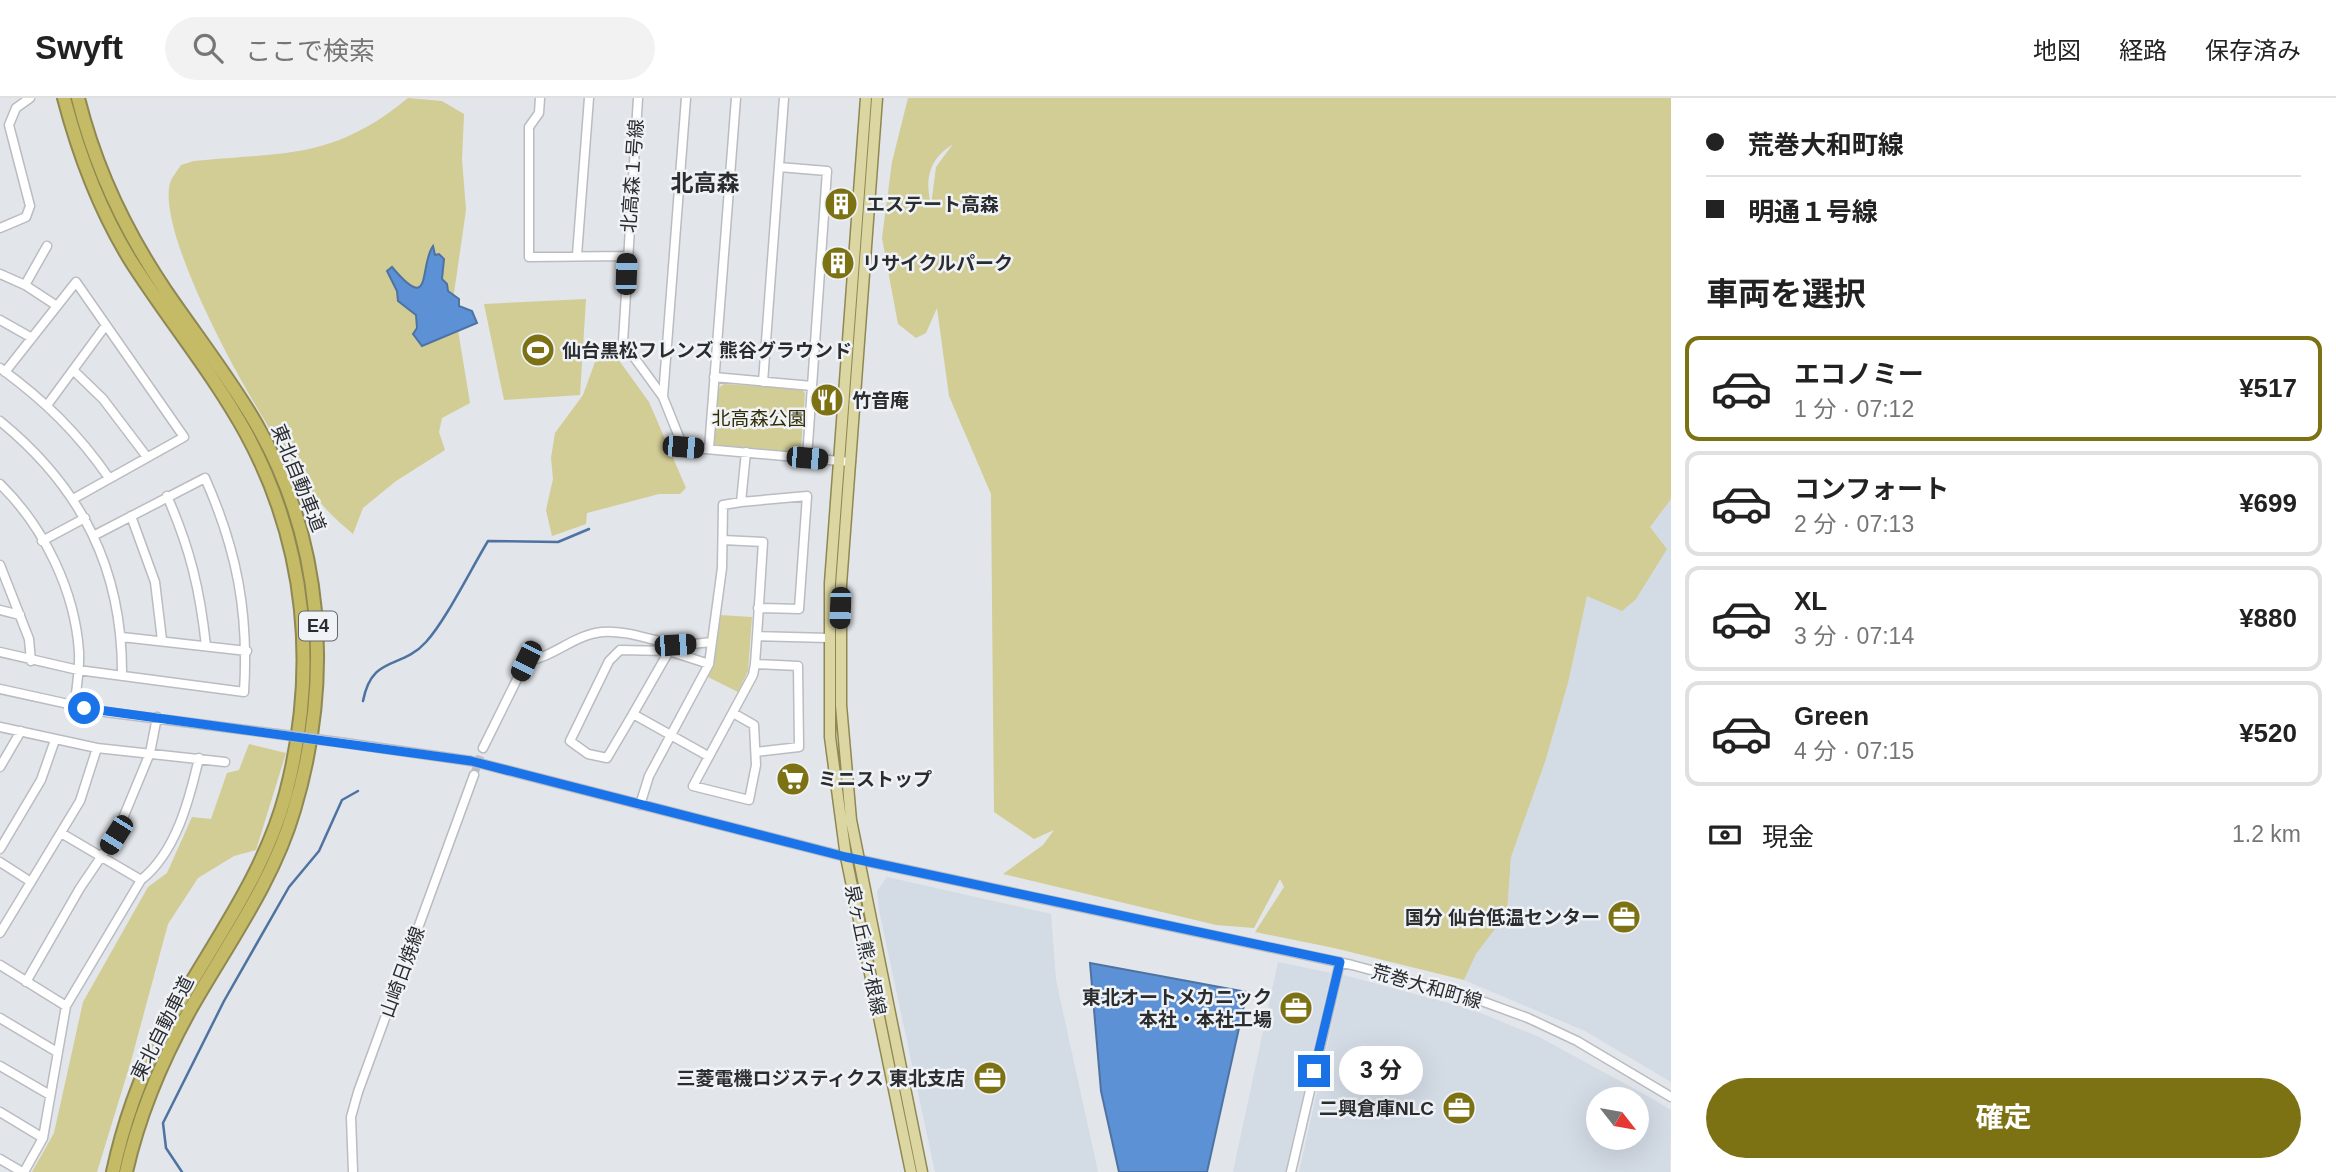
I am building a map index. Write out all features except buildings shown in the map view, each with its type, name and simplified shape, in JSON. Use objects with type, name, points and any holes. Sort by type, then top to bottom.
[{"type":"highway","name":"東北自動車道","points":[[64,98],[79,148],[117,237],[235,414],[257,454],[276,500],[294,559],[304,636],[300,724],[285,796],[270,839],[245,891],[161,1035],[129,1113],[113,1172]]},
{"type":"highway","name":"東北自動車道","points":[[78,98],[91,145],[122,217],[141,252],[237,392],[269,448],[301,530],[317,624],[319,664],[314,724],[294,811],[264,883],[163,1064],[141,1116],[126,1172]]},
{"type":"main road","name":"泉ヶ丘熊ヶ根線","points":[[866,98],[839,461],[829,638],[832,763],[846,857],[911,1172]]},
{"type":"main road","name":"泉ヶ丘熊ヶ根線","points":[[877,98],[839,654],[851,820],[922,1172]]},
{"type":"street","points":[[0,228],[26,217],[30,206],[9,125],[16,108],[30,98]]},
{"type":"street","points":[[540,98],[539,113],[529,127],[529,257],[626,256]]},
{"type":"street","points":[[577,255],[589,98]]},
{"type":"street","name":"北高森１号線","points":[[638,98],[626,256],[623,342],[663,397],[683,447],[851,462]]},
{"type":"street","points":[[663,397],[686,98]]},
{"type":"street","points":[[709,449],[736,98]]},
{"type":"street","points":[[763,382],[784,98]]},
{"type":"street","points":[[779,167],[827,171],[807,458]]},
{"type":"street","points":[[25,285],[47,246]]},
{"type":"street","points":[[0,274],[25,285],[57,306]]},
{"type":"street","points":[[73,499],[184,437],[76,282],[3,370],[47,404],[86,445],[108,478]]},
{"type":"street","points":[[0,320],[32,338]]},
{"type":"street","points":[[47,404],[106,325]]},
{"type":"street","points":[[73,370],[103,399],[147,457]]},
{"type":"street","points":[[714,377],[812,386]]},
{"type":"street","points":[[0,421],[48,467],[96,535],[115,597],[122,637],[122,676]]},
{"type":"street","points":[[741,502],[746,452]]},
{"type":"street","points":[[0,652],[78,670],[244,692],[247,651],[239,574],[219,509],[205,478],[96,535]]},
{"type":"street","points":[[0,484],[20,507],[42,541],[73,605],[79,655],[75,706]]},
{"type":"street","points":[[167,496],[188,548],[200,588],[206,646]]},
{"type":"street","points":[[640,805],[649,776],[709,664],[723,540],[723,505],[807,496],[799,609],[758,608]]},
{"type":"street","points":[[131,516],[155,582],[162,640]]},
{"type":"street","points":[[42,541],[85,518]]},
{"type":"street","points":[[723,540],[763,542],[755,664],[733,713],[693,786],[750,800],[756,752],[754,725],[733,713]]},
{"type":"street","points":[[0,565],[29,639],[31,661]]},
{"type":"street","points":[[0,610],[20,615]]},
{"type":"street","points":[[483,748],[526,661],[544,659],[564,644],[602,632],[648,637],[675,645],[711,642]]},
{"type":"street","points":[[757,636],[829,638]]},
{"type":"street","points":[[122,637],[247,651]]},
{"type":"street","points":[[669,651],[607,758],[588,754],[570,741],[609,661],[620,650],[669,651],[709,664]]},
{"type":"street","points":[[755,664],[798,666],[799,747],[756,752]]},
{"type":"street","points":[[0,689],[105,712],[157,717],[149,752],[130,807],[26,982]]},
{"type":"street","points":[[633,714],[708,757]]},
{"type":"street","name":"荒巻大和町線","points":[[157,717],[471,761],[858,860],[1340,962],[1465,995],[1528,1018],[1577,1041],[1671,1097]]},
{"type":"street","points":[[0,727],[97,748],[225,762]]},
{"type":"street","points":[[0,767],[21,731]]},
{"type":"street","points":[[0,849],[41,780],[55,740]]},
{"type":"street","points":[[0,933],[79,801],[97,748]]},
{"type":"street","points":[[0,1159],[23,1172],[43,1138],[66,1006],[141,880],[156,868],[170,844],[191,790],[199,758]]},
{"type":"street","name":"山崎日焼線","points":[[353,1172],[351,1117],[358,1092],[474,775]]},
{"type":"street","points":[[61,832],[141,880]]},
{"type":"street","points":[[0,862],[31,882]]},
{"type":"street","points":[[0,912],[9,917]]},
{"type":"street","points":[[1291,1172],[1340,962]]},
{"type":"street","points":[[0,965],[66,1006]]},
{"type":"street","points":[[0,1018],[57,1052]]},
{"type":"street","points":[[0,1066],[50,1095]]},
{"type":"street","points":[[0,1112],[43,1138]]},
{"type":"shaded area","points":[[1671,499],[1671,1082],[1585,1031],[1464,980],[1476,954],[1507,913],[1511,857],[1545,762],[1568,683],[1587,596]]},
{"type":"shaded area","points":[[887,877],[1051,914],[1056,980],[1098,1172],[935,1172],[879,910],[877,891]]},
{"type":"shaded area","points":[[1278,962],[1331,973],[1286,1172],[1233,1172]]},
{"type":"shaded area","points":[[1343,975],[1471,1009],[1539,1037],[1631,1087],[1586,1087],[1586,1150],[1649,1150],[1649,1097],[1671,1110],[1670,1172],[1299,1172]]},
{"type":"green space","points":[[408,98],[442,101],[464,114],[462,159],[466,210],[453,300],[470,403],[442,418],[439,432],[445,450],[396,481],[363,508],[353,534],[329,512],[306,484],[253,401],[226,351],[181,253],[170,212],[170,183],[181,165],[194,161],[282,153],[331,143],[356,133]]},
{"type":"green space","points":[[908,98],[1671,98],[1671,499],[1650,527],[1667,549],[1636,599],[1622,611],[1587,596],[1568,683],[1545,762],[1511,857],[1507,913],[1476,954],[1464,980],[1255,932],[1284,887],[1280,879],[1254,928],[1216,925],[1003,874],[1043,845],[1054,830],[1034,839],[994,812],[991,494],[949,396],[937,308],[926,333],[916,338],[898,324],[882,238],[892,162]],"holes":[[[953,144],[936,167],[931,206],[928,187],[930,171],[938,157]]]},
{"type":"green space","name":"仙台黒松フレンズ 熊谷グラウンド","points":[[586,299],[580,395],[504,400],[484,304]]},
{"type":"green space","points":[[618,359],[649,402],[686,488],[680,494],[659,494],[587,513],[586,524],[552,536],[546,510],[553,479],[551,458],[555,433],[583,395],[595,362]]},
{"type":"green space","name":"北高森公園","points":[[724,384],[801,389],[805,393],[801,448],[797,452],[717,447],[712,442],[716,390]]},
{"type":"green space","points":[[719,615],[752,617],[748,671],[738,692],[708,677],[713,667]]},
{"type":"green space","points":[[249,744],[286,753],[256,850],[234,856],[198,878],[168,924],[131,1061],[97,1172],[32,1172],[54,1133],[83,1002],[148,887],[167,873],[192,817],[211,819],[227,773],[239,770]]},
{"type":"water","points":[[433,246],[435,255],[439,254],[444,259],[442,279],[447,284],[448,291],[459,299],[459,306],[472,311],[477,323],[422,346],[413,334],[417,328],[416,315],[398,301],[397,291],[387,271],[392,267],[405,281],[419,287],[423,282]]},
{"type":"water","points":[[1090,963],[1247,992],[1207,1172],[1119,1172],[1101,1091]]},
{"type":"waterway","points":[[363,701],[367,686],[380,669],[416,651],[434,632],[488,541],[558,542],[589,529]]},
{"type":"waterway","points":[[182,1172],[166,1148],[163,1123],[224,1001],[289,887],[319,851],[342,800],[358,791]]},
{"type":"tunnel","points":[[474,775],[483,748]]},
{"type":"place","name":"エステート高森","points":[[841,204]]},
{"type":"place","name":"リサイクルパーク","points":[[838,263]]},
{"type":"place","name":"仙台黒松フレンズ 熊谷グラウンド","points":[[538,350]]},
{"type":"place","name":"竹音庵","points":[[827,400]]},
{"type":"place","name":"ミニストップ","points":[[793,779]]},
{"type":"place","name":"国分 仙台低温センター","points":[[1624,917]]},
{"type":"place","name":"東北オートメカニック 本社・本社工場","points":[[1296,1008]]},
{"type":"place","name":"三菱電機ロジスティクス 東北支店","points":[[990,1078]]},
{"type":"place","name":"二興倉庫NLC","points":[[1459,1108]]},
{"type":"district","name":"北高森","points":[[705,183]]},
{"type":"route","points":[[84,708],[471,761],[542,777],[739,832],[846,857],[1340,962],[1314,1071]]}]
